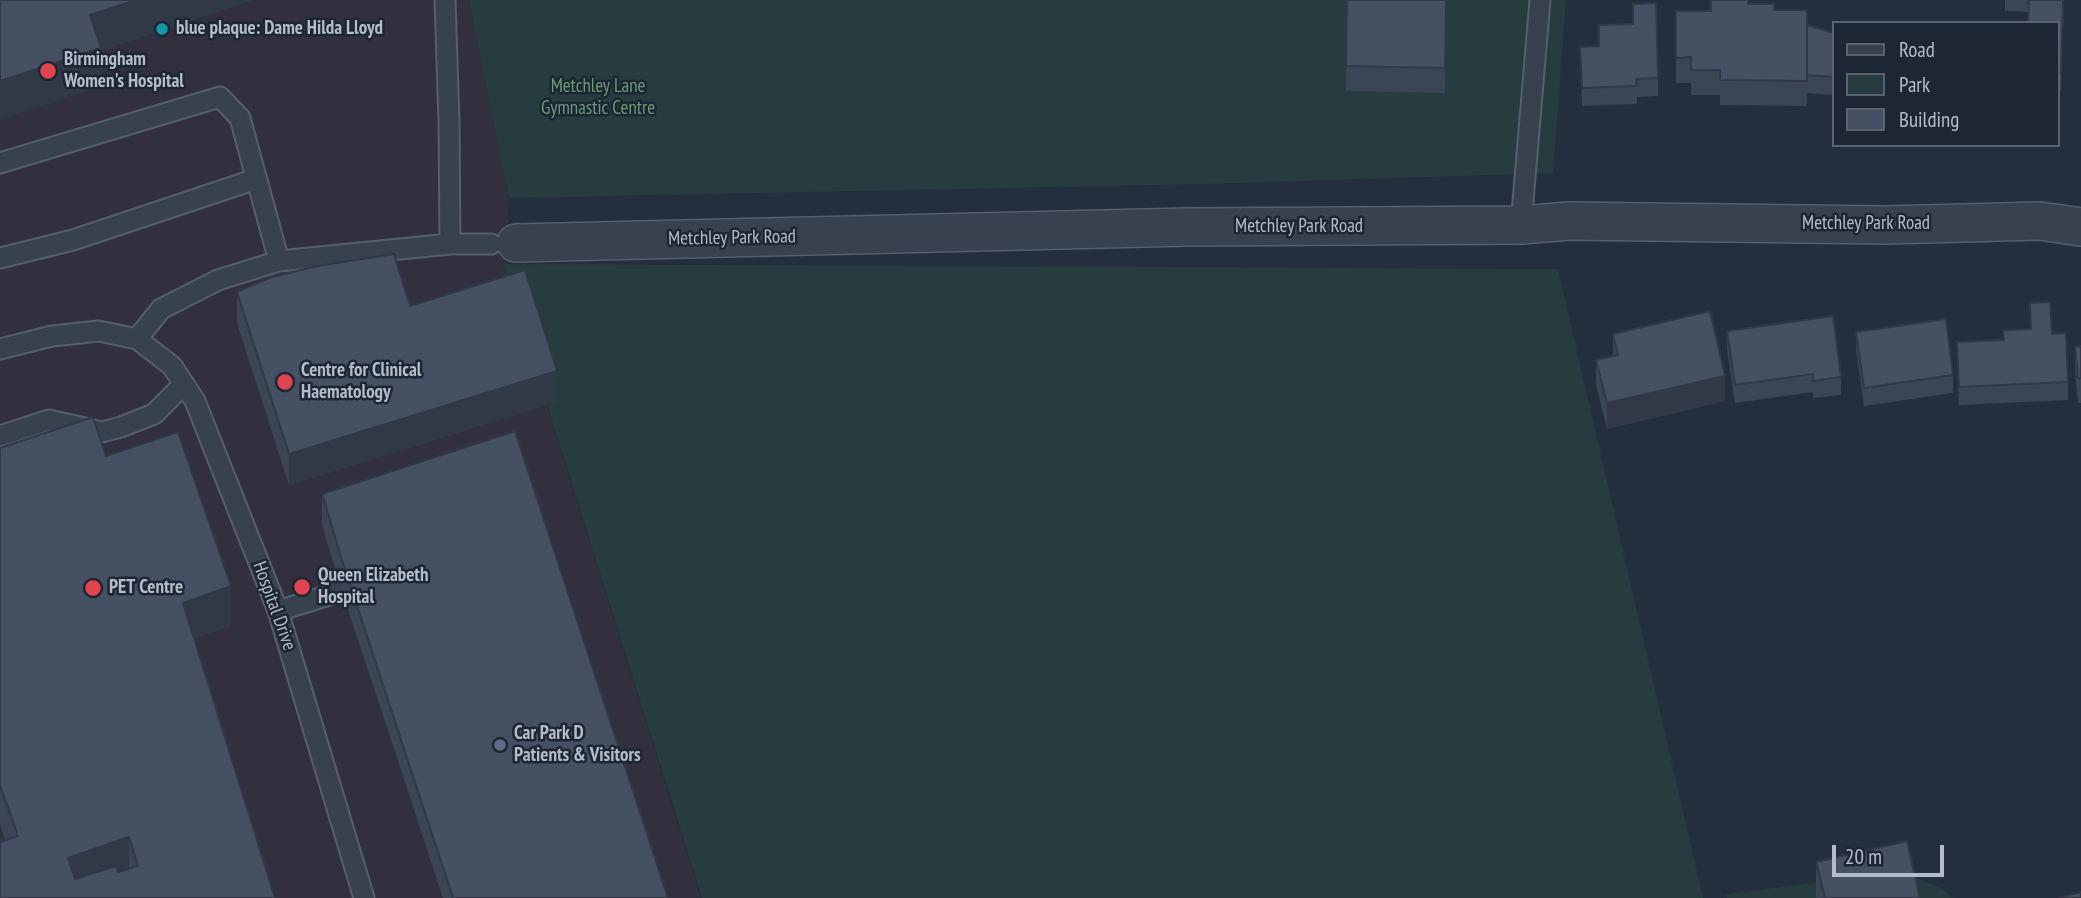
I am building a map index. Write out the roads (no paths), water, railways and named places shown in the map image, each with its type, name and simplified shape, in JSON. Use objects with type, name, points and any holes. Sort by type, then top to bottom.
[{"type":"street","name":"Metchley Park Road","points":[[504,243],[1188,227],[1521,225],[1569,221],[1873,225],[2040,221],[2081,227]]},
{"type":"lane","points":[[445,0],[450,244]]},
{"type":"lane","points":[[1521,225],[1540,0]]},
{"type":"lane","points":[[0,163],[220,97],[240,118],[279,261]]},
{"type":"lane","points":[[0,258],[73,240],[256,178]]},
{"type":"lane","name":"Metchley Park Road","points":[[137,339],[161,309],[218,280],[279,261],[450,244],[504,243]]},
{"type":"lane","points":[[0,349],[52,336],[99,331],[137,339]]},
{"type":"lane","name":"Hospital Drive","points":[[137,339],[172,366],[195,401],[278,611],[364,898]]},
{"type":"lane","points":[[0,436],[49,420],[102,432],[121,427],[154,414],[184,384]]},
{"type":"lane","points":[[278,611],[342,591]]},
{"type":"place","name":"blue plaque: Dame Hilda Lloyd","points":[[162,29]]},
{"type":"place","name":"Birmingham Women's Hospital","points":[[48,71]]},
{"type":"place","name":"Centre for Clinical Haematology","points":[[285,382]]},
{"type":"place","name":"Queen Elizabeth Hospital","points":[[302,587]]},
{"type":"place","name":"PET Centre","points":[[93,588]]},
{"type":"place","name":"Car Park D Patients & Visitors","points":[[500,745]]},
{"type":"park label","name":"Metchley Lane Gymnastic Centre","points":[[598,98]]}]
